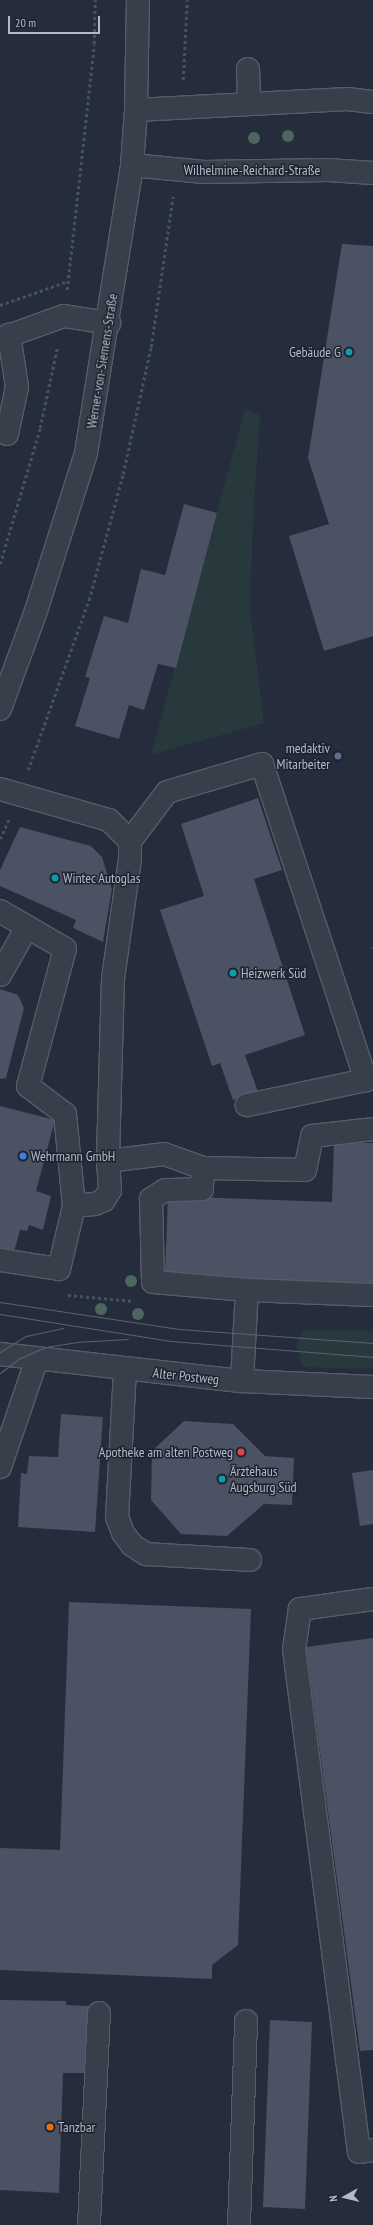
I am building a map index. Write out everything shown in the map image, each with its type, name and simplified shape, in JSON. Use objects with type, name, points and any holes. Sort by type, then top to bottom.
[{"type":"street","name":"Werner-von-Siemens-Straße","points":[[0,709],[35,614],[86,453],[109,323],[132,165],[136,110],[138,0]]},
{"type":"street","points":[[248,69],[249,103]]},
{"type":"street","points":[[136,110],[348,99],[373,102]]},
{"type":"street","name":"Wilhelmine-Reichard-Straße","points":[[132,165],[204,172],[328,170],[373,173]]},
{"type":"street","points":[[7,434],[8,391],[5,337],[64,316],[109,323]]},
{"type":"street","points":[[74,1206],[94,1204],[104,1200],[110,1190],[108,1161],[113,978],[130,859],[130,841],[167,792],[262,764],[366,1080],[248,1105]]},
{"type":"street","points":[[0,789],[109,820],[130,841]]},
{"type":"street","points":[[0,911],[65,949],[28,1086],[65,1114],[74,1206],[59,1269],[0,1260]]},
{"type":"street","points":[[0,975],[27,927]]},
{"type":"street","points":[[108,1161],[164,1154],[203,1168],[305,1170],[312,1136],[373,1129]]},
{"type":"street","points":[[203,1168],[202,1189],[165,1190],[151,1199],[152,1282],[247,1290],[373,1294]]},
{"type":"street","points":[[242,1381],[247,1290]]},
{"type":"street","name":"Alter Postweg","points":[[0,1354],[126,1370],[242,1381],[373,1387]]},
{"type":"street","points":[[0,1467],[37,1359]]},
{"type":"street","points":[[126,1370],[117,1517],[123,1533],[132,1544],[146,1554],[250,1560]]},
{"type":"street","points":[[373,1598],[300,1609],[294,1648],[359,2152],[373,2150]]},
{"type":"street","points":[[89,2225],[98,2013]]},
{"type":"street","points":[[239,2225],[246,2021]]},
{"type":"path","points":[[0,564],[40,428],[64,316],[94,44],[95,0]]},
{"type":"path","points":[[0,306],[68,281]]},
{"type":"shaded area","points":[[245,409],[260,415],[253,519],[250,610],[264,723],[151,755]]},
{"type":"shaded area","points":[[303,1330],[373,1331],[373,1369],[303,1367],[296,1346]]},
{"type":"building","name":"Gebäude G","points":[[342,244],[373,246],[373,636],[324,651],[289,536],[329,524],[308,458]]},
{"type":"building","points":[[184,504],[217,513],[176,668],[158,664],[144,710],[129,705],[119,739],[75,726],[90,678],[85,677],[104,616],[128,623],[141,569],[165,575]]},
{"type":"building","name":"Heizwerk Süd","points":[[258,798],[282,870],[254,879],[305,1035],[245,1055],[258,1092],[233,1100],[220,1063],[212,1066],[160,910],[204,896],[181,824]]},
{"type":"building","name":"Wintec Autoglas","points":[[20,827],[91,846],[102,857],[112,889],[103,942],[73,928],[76,920],[0,886],[0,870]]},
{"type":"building","points":[[0,989],[18,995],[24,1008],[6,1078],[0,1079]]},
{"type":"building","name":"Wehrmann GmbH","points":[[0,1106],[55,1120],[36,1191],[51,1196],[43,1230],[29,1225],[27,1231],[20,1230],[13,1256],[0,1252]]},
{"type":"building","points":[[334,1142],[373,1143],[373,1283],[165,1276],[168,1196],[332,1202]]},
{"type":"building","points":[[61,1414],[103,1417],[95,1532],[18,1527],[21,1473],[27,1474],[29,1456],[58,1457]]},
{"type":"building","name":"Ärztehaus Augsburg Süd","points":[[184,1421],[233,1424],[265,1456],[294,1458],[292,1505],[264,1504],[227,1536],[181,1534],[151,1500],[152,1451]]},
{"type":"building","points":[[373,1470],[373,1524],[360,1526],[352,1473]]},
{"type":"building","points":[[69,1602],[251,1609],[238,1945],[212,1965],[212,1979],[0,1970],[0,1848],[60,1850]]},
{"type":"building","points":[[373,1638],[373,2050],[360,2051],[306,1647]]},
{"type":"building","points":[[0,2000],[66,2001],[66,2005],[88,2006],[85,2073],[63,2073],[59,2193],[0,2190]]},
{"type":"building","points":[[270,2020],[312,2022],[305,2209],[263,2207]]},
{"type":"tram line","points":[[0,1302],[179,1329],[373,1343]]},
{"type":"tram line","points":[[0,1314],[171,1341],[373,1357]]},
{"type":"tram line","points":[[0,1352],[26,1336],[63,1328]]},
{"type":"tram line","points":[[0,1373],[20,1358],[46,1347],[76,1342],[128,1339]]},
{"type":"place","name":"Gebäude G","points":[[349,352]]},
{"type":"place","name":"medaktiv Mitarbeiter","points":[[338,756]]},
{"type":"place","name":"Wintec Autoglas","points":[[55,878]]},
{"type":"place","name":"Heizwerk Süd","points":[[233,973]]},
{"type":"place","name":"Wehrmann GmbH","points":[[23,1156]]},
{"type":"place","name":"Apotheke am alten Postweg","points":[[241,1452]]},
{"type":"place","name":"Ärztehaus Augsburg Süd","points":[[222,1479]]},
{"type":"place","name":"Tanzbar","points":[[50,2127]]}]
